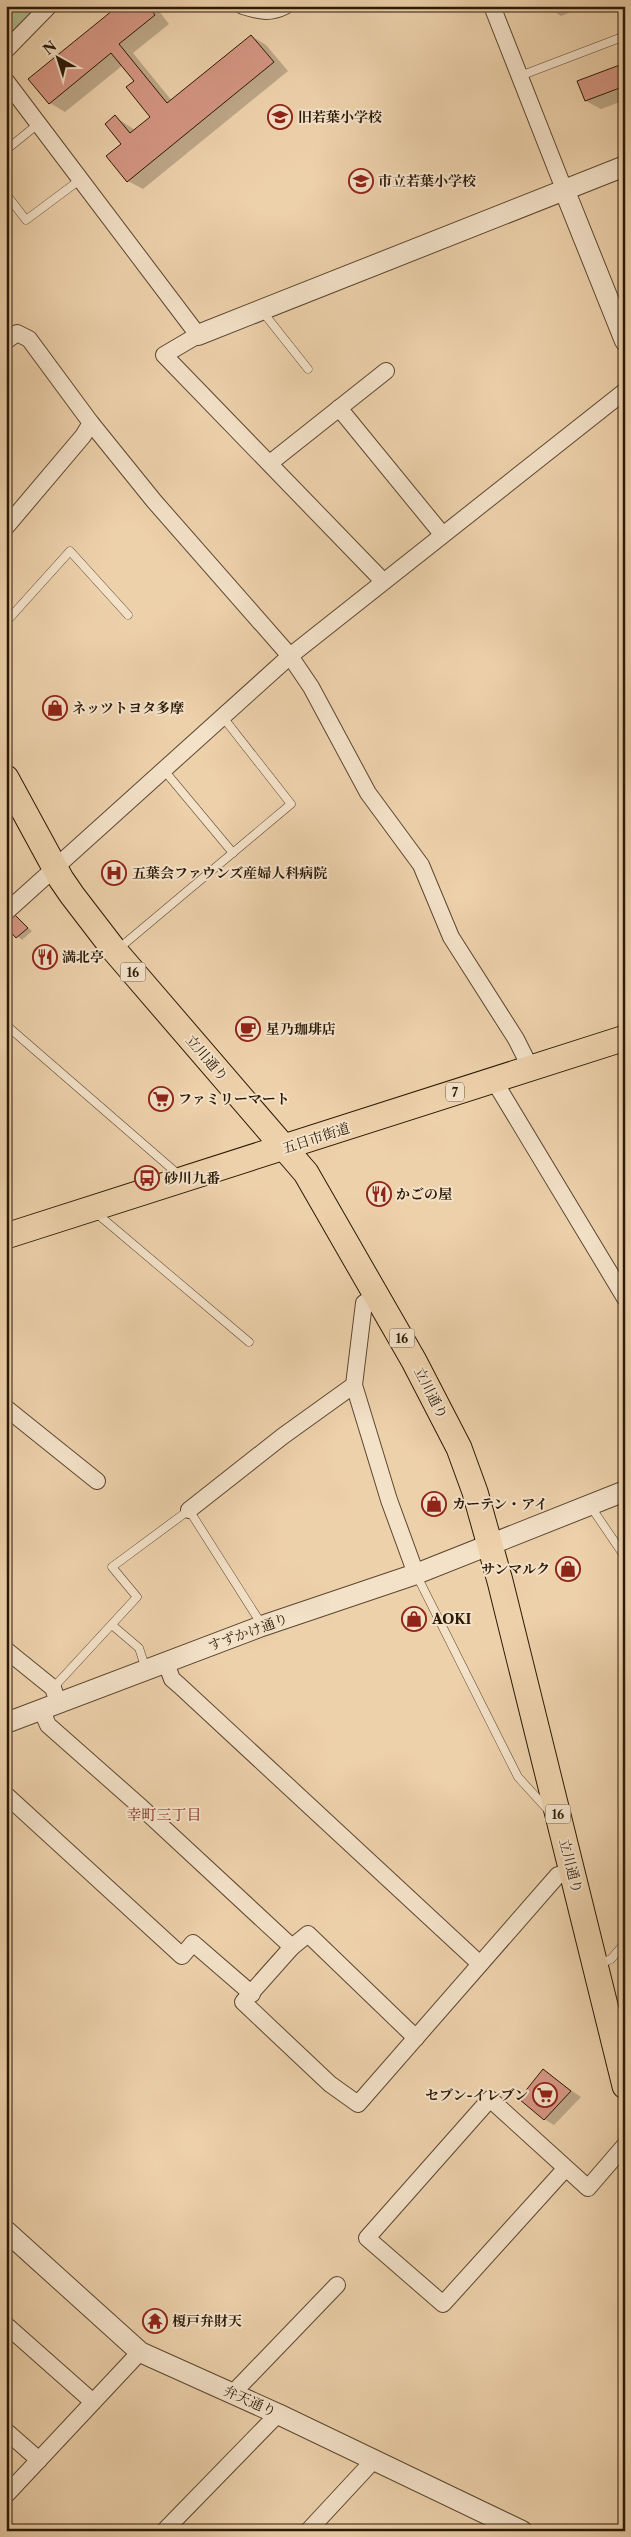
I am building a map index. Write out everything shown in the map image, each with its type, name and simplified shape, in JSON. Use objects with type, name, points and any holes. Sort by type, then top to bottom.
[{"type":"main road","name":"立川通り","points":[[6,778],[55,869],[72,895],[116,951],[306,1173],[414,1361],[458,1448],[475,1492],[490,1543],[625,2086]]},
{"type":"main road","name":"五日市街道","points":[[6,1236],[625,1038]]},
{"type":"street","points":[[6,50],[49,6]]},
{"type":"street","points":[[243,6],[262,12],[274,12],[285,6]]},
{"type":"street","points":[[492,6],[625,341]]},
{"type":"street","points":[[6,81],[198,335]]},
{"type":"street","points":[[383,581],[164,355],[198,335],[625,166]]},
{"type":"street","points":[[6,341],[17,333],[28,339],[91,423],[168,518],[290,656],[311,687],[368,793],[420,865],[451,937],[516,1039],[530,1067]]},
{"type":"street","points":[[270,464],[386,371]]},
{"type":"street","points":[[6,912],[162,769],[290,656],[625,391]]},
{"type":"street","points":[[339,408],[442,534]]},
{"type":"street","points":[[6,527],[83,436],[91,423]]},
{"type":"street","points":[[493,1079],[625,1298]]},
{"type":"street","points":[[377,1295],[364,1303],[354,1385],[389,1500],[416,1574]]},
{"type":"street","points":[[189,1510],[283,1436],[354,1385]]},
{"type":"street","points":[[6,1408],[97,1481]]},
{"type":"street","name":"すずかけ通り","points":[[6,1723],[51,1700],[147,1670],[262,1626],[416,1574],[625,1491]]},
{"type":"street","points":[[6,1650],[51,1700],[48,1725],[142,1808],[292,1947]]},
{"type":"street","points":[[166,1663],[172,1679],[480,1964]]},
{"type":"street","points":[[6,1795],[182,1956],[193,1944],[252,1994]]},
{"type":"street","points":[[416,2038],[308,1934],[292,1947],[243,2002],[330,2084],[358,2104],[416,2038],[480,1964],[558,1876],[573,1872]]},
{"type":"street","points":[[566,2168],[443,2304],[367,2238],[490,2099],[566,2168],[588,2188],[625,2145]]},
{"type":"street","name":"弁天通り","points":[[6,2230],[140,2352],[278,2414],[522,2531]]},
{"type":"street","points":[[232,2394],[338,2285]]},
{"type":"street","points":[[6,2325],[93,2402]]},
{"type":"street","points":[[8,2489],[39,2460],[140,2352]]},
{"type":"street","points":[[164,2531],[278,2414]]},
{"type":"street","points":[[6,2431],[39,2460]]},
{"type":"street","points":[[308,2531],[373,2461]]},
{"type":"lane","points":[[520,76],[625,36]]},
{"type":"lane","points":[[6,150],[38,124]]},
{"type":"lane","points":[[6,194],[26,220],[80,179]]},
{"type":"lane","points":[[261,310],[308,369]]},
{"type":"lane","points":[[6,622],[70,551],[128,615]]},
{"type":"lane","points":[[116,951],[290,804],[222,716]]},
{"type":"lane","points":[[162,769],[233,853]]},
{"type":"lane","points":[[6,1025],[184,1180]]},
{"type":"lane","points":[[91,1209],[249,1342]]},
{"type":"lane","points":[[590,1505],[625,1557]]},
{"type":"lane","points":[[51,1700],[137,1597],[112,1567],[189,1510],[262,1626]]},
{"type":"lane","points":[[416,1574],[518,1777],[560,1825]]},
{"type":"lane","points":[[112,1625],[139,1648],[147,1670]]},
{"type":"lane","points":[[596,1966],[611,1959],[625,1943]]},
{"type":"green space","points":[[6,6],[47,6],[6,43]]},
{"type":"building","points":[[118,6],[148,6],[155,15],[119,44],[167,103],[251,35],[274,62],[127,182],[106,156],[121,144],[105,124],[115,115],[130,133],[150,117],[126,87],[134,81],[111,53],[49,104],[28,79]]},
{"type":"building","points":[[625,63],[625,86],[585,101],[577,81]]},
{"type":"building","points":[[13,913],[28,928],[16,938],[6,927],[6,919]]},
{"type":"building","name":"セブン-イレブン","points":[[543,2069],[571,2091],[544,2120],[519,2099]]},
{"type":"place","name":"旧若葉小学校","points":[[280,117]]},
{"type":"place","name":"市立若葉小学校","points":[[361,181]]},
{"type":"place","name":"ネッツトヨタ多摩","points":[[55,708]]},
{"type":"place","name":"五葉会ファウンズ産婦人科病院","points":[[114,873]]},
{"type":"place","name":"満北亭","points":[[45,957]]},
{"type":"place","name":"星乃珈琲店","points":[[248,1029]]},
{"type":"place","name":"ファミリーマート","points":[[161,1099]]},
{"type":"place","name":"砂川九番","points":[[147,1178]]},
{"type":"place","name":"かごの屋","points":[[379,1194]]},
{"type":"place","name":"カーテン・アイ","points":[[434,1504]]},
{"type":"place","name":"サンマルク","points":[[568,1569]]},
{"type":"place","name":"AOKI","points":[[414,1619]]},
{"type":"place","name":"セブン-イレブン","points":[[545,2095]]},
{"type":"place","name":"榎戸弁財天","points":[[155,2321]]},
{"type":"district","name":"幸町三丁目","points":[[164,1814]]}]
